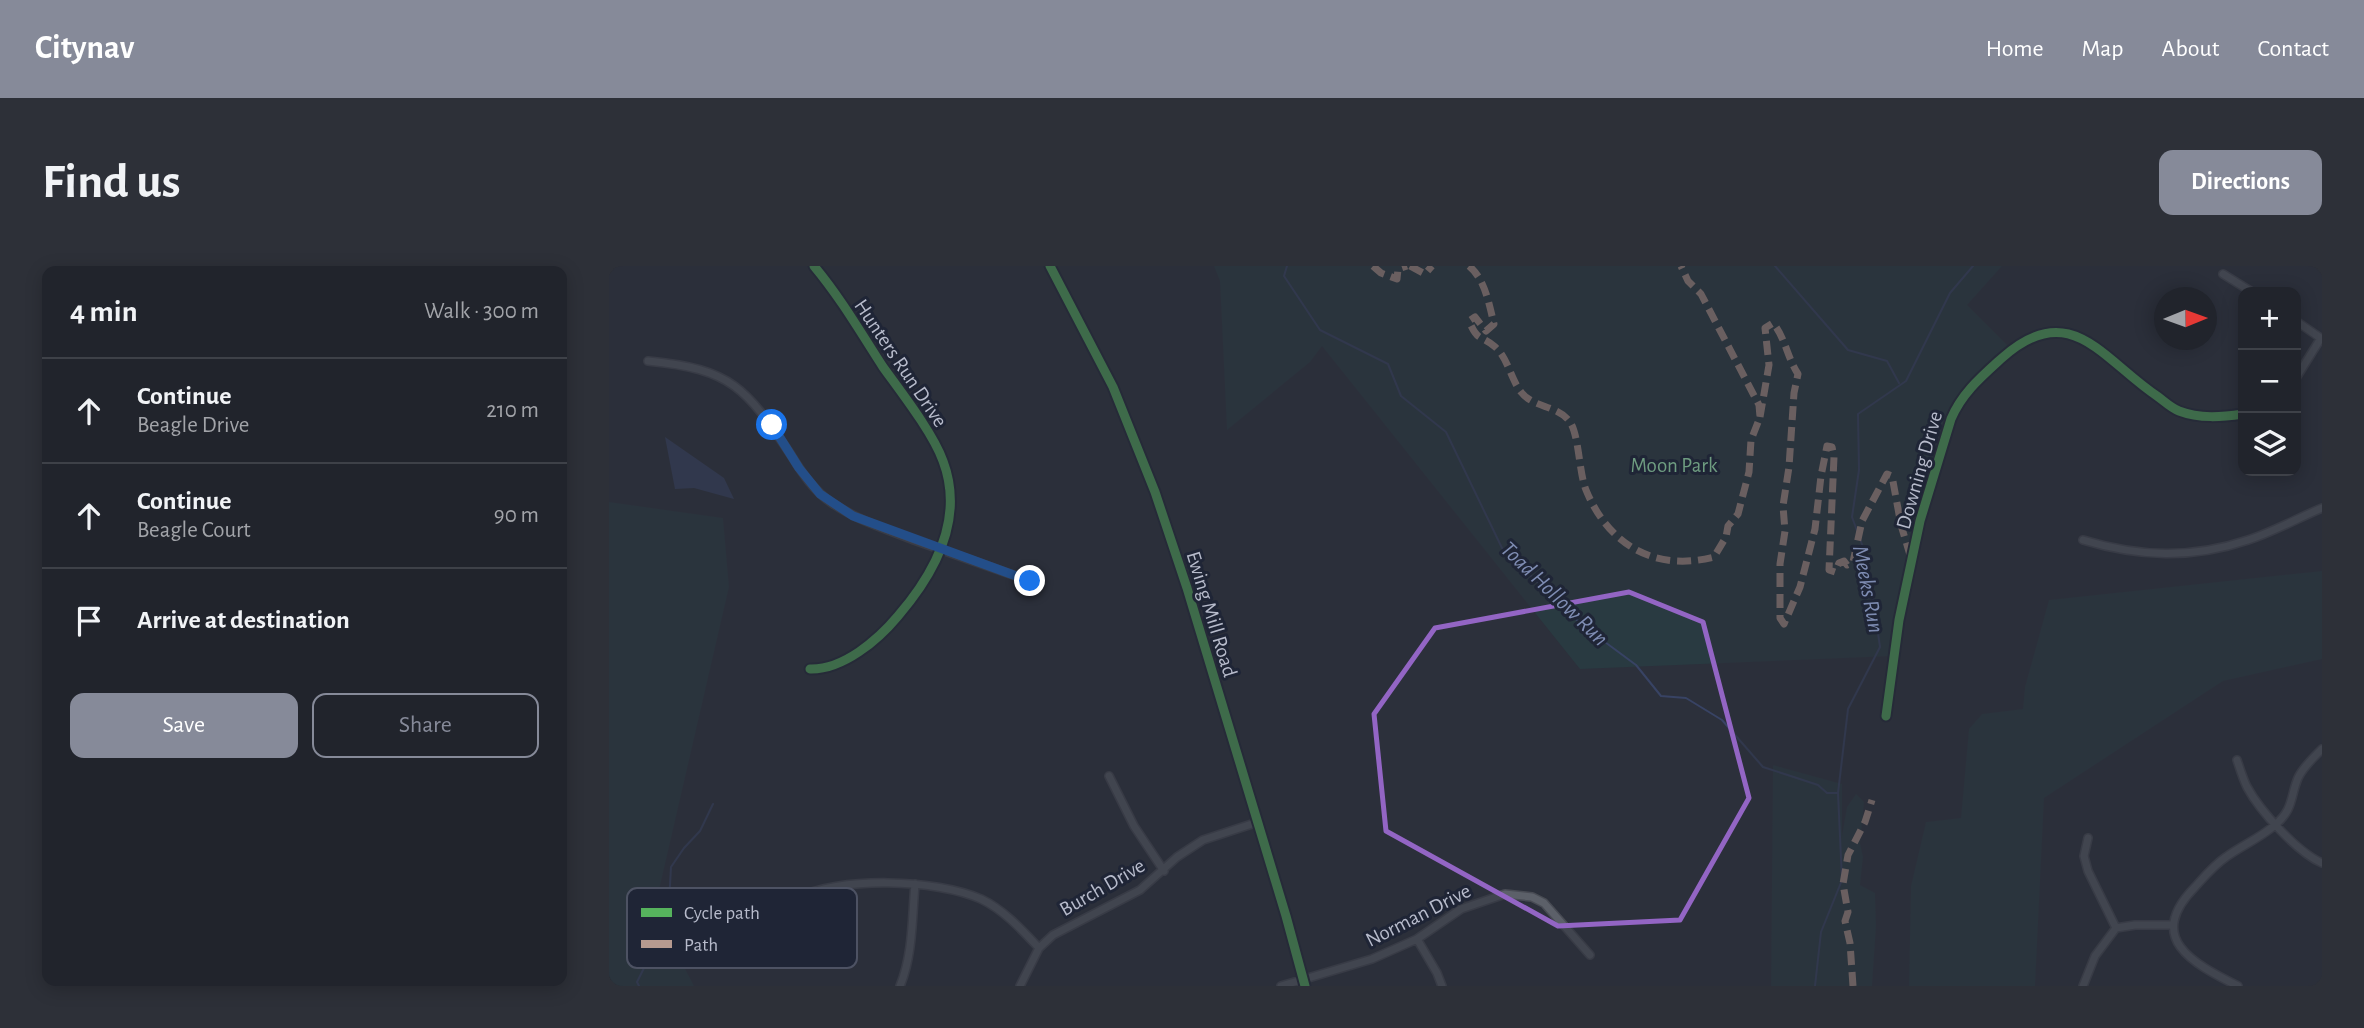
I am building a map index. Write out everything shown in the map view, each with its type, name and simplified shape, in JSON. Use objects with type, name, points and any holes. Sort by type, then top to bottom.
[{"type":"street","name":"Hunters Run Drive","points":[[810,669],[853,656],[870,643],[913,599],[942,550],[950,517],[949,489],[943,461],[920,421],[814,266]]},
{"type":"street","name":"Ewing Mill Road","points":[[1050,266],[1113,387],[1155,492],[1187,588],[1304,983]]},
{"type":"street","points":[[2223,274],[2244,287]]},
{"type":"street","points":[[2301,324],[2321,338],[2301,370]]},
{"type":"street","name":"Downing Drive","points":[[1886,716],[1899,620],[1920,521],[1951,419],[1968,388],[2014,347],[2038,333],[2064,333],[2083,339],[2102,350],[2136,382],[2178,410],[2200,417],[2238,415]]},
{"type":"street","points":[[648,361],[694,367],[716,374],[740,389],[772,425],[799,468],[820,494],[853,516],[1030,581]]},
{"type":"street","points":[[2083,540],[2131,552],[2170,554],[2208,551],[2249,540],[2322,508]]},
{"type":"street","points":[[2238,986],[2199,965],[2183,952],[2175,940],[2172,925],[2177,908],[2225,858],[2276,824],[2294,797],[2298,778],[2322,749]]},
{"type":"street","points":[[2237,760],[2246,786],[2276,824],[2314,860],[2322,863]]},
{"type":"street","points":[[1109,776],[1134,827],[1164,871]]},
{"type":"street","name":"Burch Drive","points":[[1020,986],[1039,948],[1053,935],[1140,890],[1177,857],[1203,840],[1258,822]]},
{"type":"street","points":[[2088,838],[2084,856],[2088,871],[2116,928]]},
{"type":"street","points":[[834,888],[915,884],[941,887],[983,900],[1016,923],[1039,948]]},
{"type":"street","points":[[899,986],[906,971],[915,884]]},
{"type":"street","name":"Norman Drive","points":[[1281,986],[1304,983],[1372,959],[1417,939],[1461,909],[1505,894],[1532,897],[1544,902],[1590,955]]},
{"type":"street","points":[[2083,986],[2095,956],[2116,928],[2172,925]]},
{"type":"street","points":[[1417,939],[1442,986]]},
{"type":"highlighted area","points":[[1629,592],[1703,622],[1749,798],[1680,920],[1558,926],[1386,831],[1374,714],[1435,628]]},
{"type":"green space","name":"Moon Park","points":[[1214,266],[2002,266],[1967,305],[2014,352],[1951,411],[1892,656],[1580,669],[1322,346],[1310,362],[1227,430],[1220,281]]},
{"type":"green space","points":[[609,502],[723,518],[729,587],[659,888],[627,888],[627,968],[685,968],[694,986],[609,986]]},
{"type":"green space","points":[[2322,571],[2322,659],[2223,681],[2044,798],[2035,986],[1909,986],[1911,886],[1926,822],[1961,818],[1969,729],[1982,714],[2023,709],[2025,687],[2049,600]]},
{"type":"green space","points":[[1773,765],[1842,784],[1842,836],[1847,807],[1856,794],[1864,802],[1860,885],[1875,893],[1872,986],[1771,986]]},
{"type":"water","points":[[665,437],[724,478],[734,499],[694,488],[675,489]]},
{"type":"waterway","name":"Toad Hollow Run","points":[[1287,266],[1284,276],[1320,330],[1388,364],[1401,396],[1446,432],[1502,548],[1582,625],[1636,665],[1661,696],[1686,698],[1722,720],[1763,767],[1818,785],[1827,793],[1838,793]]},
{"type":"waterway","points":[[1775,266],[1848,350],[1887,361],[1899,383]]},
{"type":"waterway","name":"Meeks Run","points":[[1815,986],[1821,932],[1842,880],[1838,793],[1848,709],[1880,647],[1867,558],[1852,517],[1859,470],[1858,414],[1906,381],[1950,293],[1973,266]]},
{"type":"waterway","points":[[670,888],[671,867],[700,831],[713,804]]},
{"type":"waterway","points":[[639,986],[637,982],[644,968]]},
{"type":"marked path","points":[[1373,266],[1381,273],[1397,279],[1398,269],[1407,266]]},
{"type":"marked path","points":[[1410,266],[1425,274],[1432,266]]},
{"type":"marked path","points":[[1469,266],[1483,285],[1494,324],[1486,331],[1475,317],[1469,321],[1472,328],[1499,351],[1517,386],[1526,397],[1559,412],[1570,422],[1586,490],[1608,526],[1621,540],[1637,550],[1673,561],[1693,561],[1714,557],[1726,537],[1728,526],[1738,514],[1749,472],[1751,440],[1760,417],[1759,405],[1701,294],[1688,281],[1681,266]]},
{"type":"marked path","points":[[1760,417],[1769,365],[1765,328],[1773,323],[1798,374],[1783,506],[1785,531],[1780,564],[1780,618],[1784,624],[1800,587],[1815,529],[1827,446],[1832,447],[1834,457],[1829,570],[1835,572],[1839,563],[1844,561],[1847,565],[1853,562],[1862,521],[1887,474],[1892,476],[1901,525],[1910,555]]},
{"type":"marked path","points":[[1853,986],[1850,943],[1845,921],[1848,912],[1843,884],[1848,855],[1865,822],[1872,800]]},
{"type":"cycle path","points":[[810,669],[835,665],[859,652],[898,616],[924,582],[943,544],[950,504],[949,483],[943,461],[932,438],[814,266]]},
{"type":"cycle path","points":[[1050,266],[1113,387],[1155,492],[1187,588],[1305,986]]},
{"type":"cycle path","points":[[1886,716],[1899,620],[1920,521],[1951,419],[1966,393],[2002,358],[2026,341],[2047,333],[2066,333],[2084,340],[2102,352],[2176,410],[2203,416],[2238,414]]},
{"type":"route","points":[[772,425],[799,468],[820,494],[853,516],[1030,581]]}]
